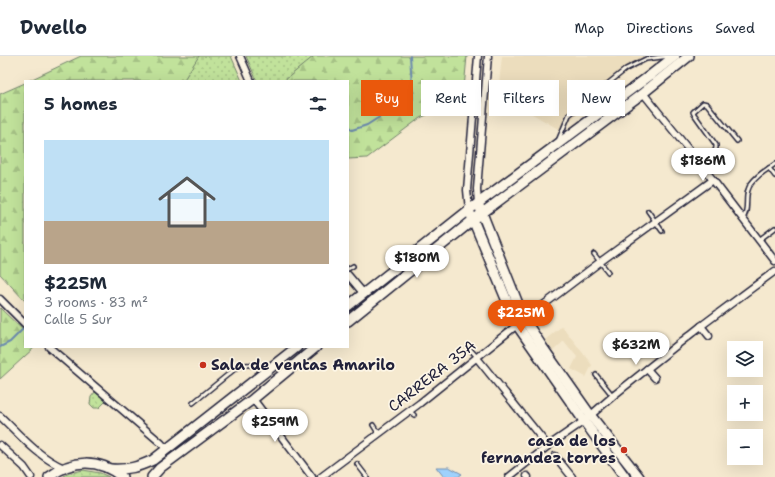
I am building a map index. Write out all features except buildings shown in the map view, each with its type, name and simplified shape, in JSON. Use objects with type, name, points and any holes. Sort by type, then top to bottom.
[{"type":"main road","points":[[349,305],[469,210],[674,56]]},
{"type":"main road","points":[[349,320],[473,220],[690,56]]},
{"type":"main road","points":[[478,204],[521,322]]},
{"type":"main road","points":[[469,210],[521,322],[543,348],[626,477]]},
{"type":"main road","points":[[49,477],[64,468],[77,464],[86,463],[111,469],[127,470],[154,460],[296,348]]},
{"type":"main road","points":[[152,477],[160,468],[252,399],[315,348]]},
{"type":"main road","points":[[587,418],[639,477]]},
{"type":"main road","points":[[111,469],[122,477]]},
{"type":"street","points":[[240,56],[251,80]]},
{"type":"street","points":[[469,210],[467,190],[478,56]]},
{"type":"street","points":[[478,204],[478,184],[488,56]]},
{"type":"street","points":[[643,93],[713,180],[775,261]]},
{"type":"street","name":"CARRERA 35A","points":[[321,477],[378,433],[412,413],[521,322],[600,262],[713,180]]},
{"type":"street","points":[[509,477],[587,418],[701,326],[775,270]]},
{"type":"street","points":[[349,277],[364,294]]},
{"type":"street","points":[[0,299],[24,323]]},
{"type":"street","points":[[701,326],[709,336]]},
{"type":"street","points":[[50,348],[161,443],[167,450]]},
{"type":"street","points":[[477,358],[548,446]]},
{"type":"street","points":[[647,369],[655,378]]},
{"type":"street","points":[[252,399],[312,477]]},
{"type":"street","points":[[0,416],[39,453],[54,464],[64,468]]},
{"type":"street","points":[[0,445],[24,467],[31,477]]},
{"type":"street","points":[[555,456],[572,477]]},
{"type":"lane","points":[[557,145],[560,133],[569,115],[626,69],[646,59],[674,56]]},
{"type":"lane","points":[[700,164],[717,149],[716,145],[693,112],[704,103],[707,104],[737,140]]},
{"type":"lane","points":[[742,218],[746,215],[748,189],[752,182],[775,164]]},
{"type":"lane","points":[[769,168],[775,176]]},
{"type":"lane","points":[[648,211],[662,231]]},
{"type":"lane","points":[[759,240],[775,228]]},
{"type":"lane","points":[[594,254],[608,272]]},
{"type":"lane","points":[[349,268],[353,266]]},
{"type":"lane","points":[[468,348],[477,358]]},
{"type":"lane","points":[[193,403],[243,364],[252,365],[267,372]]},
{"type":"lane","points":[[596,375],[613,396]]},
{"type":"lane","points":[[373,424],[378,433]]},
{"type":"lane","points":[[357,464],[367,477]]},
{"type":"shaded area","points":[[502,56],[646,56],[618,80],[567,80],[567,116],[576,116],[560,130],[536,116],[559,116],[559,80],[499,80]]},
{"type":"shaded area","points":[[562,326],[592,365],[586,377],[571,369],[577,357],[564,341],[553,351],[545,340]]},
{"type":"green space","points":[[81,56],[199,56],[184,80],[30,80]]},
{"type":"green space","points":[[198,56],[231,56],[242,80],[184,80]]},
{"type":"green space","points":[[246,56],[314,56],[285,80],[257,80]]},
{"type":"green space","points":[[314,56],[467,56],[465,80],[421,80],[421,116],[425,116],[367,158],[349,159],[349,80],[285,80]]},
{"type":"green space","points":[[24,83],[24,300],[0,274],[0,94]]},
{"type":"green space","points":[[0,308],[24,331],[24,348],[34,348],[0,379]]},
{"type":"green space","points":[[95,392],[106,401],[99,408],[94,408],[90,404],[91,397]]},
{"type":"green space","points":[[83,470],[100,473],[109,477],[63,477],[67,474]]},
{"type":"water","points":[[436,467],[449,467],[462,474],[458,477],[444,477]]},
{"type":"waterway","points":[[349,127],[352,130],[367,125],[397,103],[413,99],[410,56]]},
{"type":"waterway","points":[[0,347],[10,342],[24,328]]},
{"type":"place","name":"Sala de ventas Amarilo","points":[[203,365]]},
{"type":"place","name":"casa de los fernandez torres","points":[[624,450]]}]
